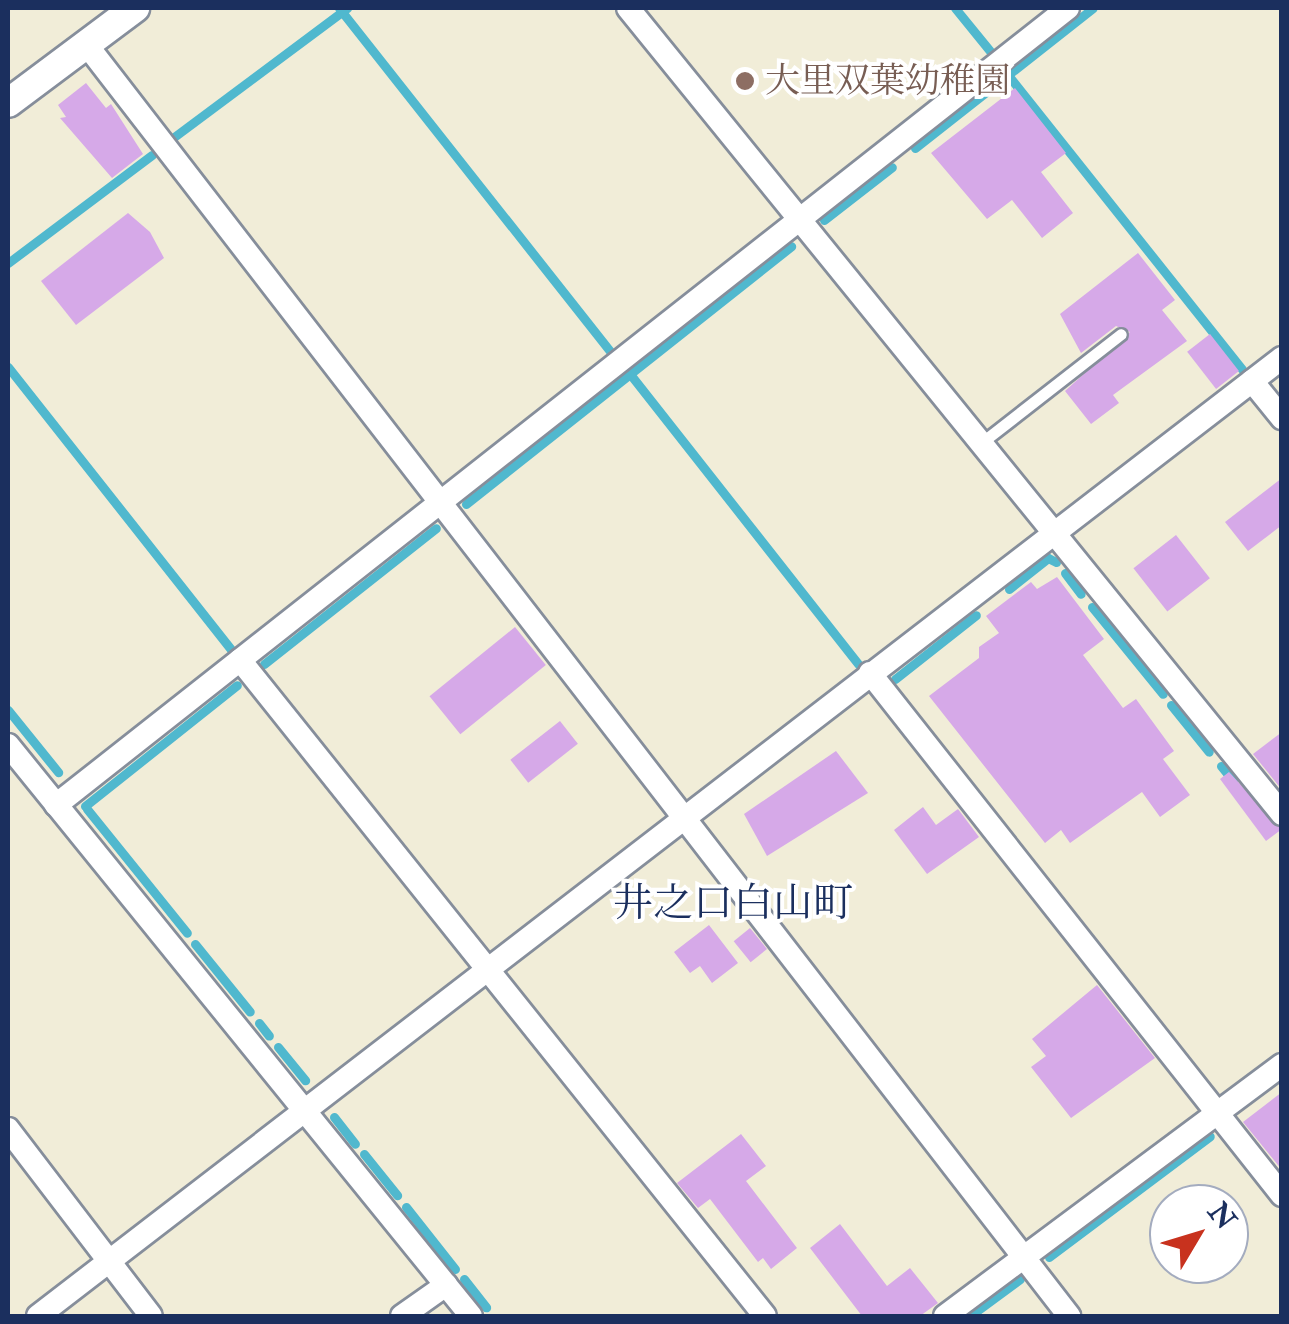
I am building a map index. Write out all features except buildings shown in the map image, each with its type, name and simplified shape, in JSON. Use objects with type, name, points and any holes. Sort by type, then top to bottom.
[{"type":"street","points":[[8,104],[135,8]]},
{"type":"street","points":[[628,8],[1282,814]]},
{"type":"street","points":[[56,805],[1068,8]]},
{"type":"street","points":[[86,44],[1069,1316]]},
{"type":"street","points":[[38,1316],[1282,358]]},
{"type":"street","points":[[1252,381],[1282,418]]},
{"type":"street","points":[[240,660],[766,1316]]},
{"type":"street","points":[[870,674],[1282,1194]]},
{"type":"street","points":[[8,745],[471,1316]]},
{"type":"street","points":[[945,1316],[1282,1065]]},
{"type":"street","points":[[8,1129],[151,1316]]},
{"type":"street","points":[[402,1316],[446,1285]]},
{"type":"lane","points":[[981,443],[1121,334]]},
{"type":"waterway","points":[[339,8],[611,352]]},
{"type":"waterway","points":[[174,137],[347,8]]},
{"type":"waterway","points":[[955,8],[990,51]]},
{"type":"waterway","points":[[915,148],[1093,8]]},
{"type":"waterway","points":[[1008,75],[1242,369]]},
{"type":"waterway","points":[[8,263],[152,155]]},
{"type":"waterway","points":[[824,220],[892,167]]},
{"type":"waterway","points":[[466,504],[791,246]]},
{"type":"waterway","points":[[8,367],[232,651]]},
{"type":"waterway","points":[[630,374],[858,664]]},
{"type":"waterway","points":[[264,664],[436,528]]},
{"type":"waterway","points":[[1009,589],[1048,558],[1056,562]]},
{"type":"waterway","points":[[1065,573],[1081,594]]},
{"type":"waterway","points":[[1092,607],[1163,694]]},
{"type":"waterway","points":[[895,679],[976,615]]},
{"type":"waterway","points":[[85,806],[237,685]]},
{"type":"waterway","points":[[1171,705],[1209,752]]},
{"type":"waterway","points":[[8,710],[58,772]]},
{"type":"waterway","points":[[1221,766],[1233,781]]},
{"type":"waterway","points":[[87,809],[187,933]]},
{"type":"waterway","points":[[195,944],[250,1012]]},
{"type":"waterway","points":[[259,1023],[269,1036]]},
{"type":"waterway","points":[[278,1047],[305,1080]]},
{"type":"waterway","points":[[334,1117],[355,1144]]},
{"type":"waterway","points":[[1049,1257],[1210,1136]]},
{"type":"waterway","points":[[364,1154],[397,1195]]},
{"type":"waterway","points":[[406,1207],[455,1269]]},
{"type":"waterway","points":[[464,1279],[486,1307]]},
{"type":"waterway","points":[[970,1316],[1020,1279]]},
{"type":"place","name":"大里双葉幼稚園","points":[[745,81]]},
{"type":"district","name":"井之口白山町","points":[[733,904]]}]
